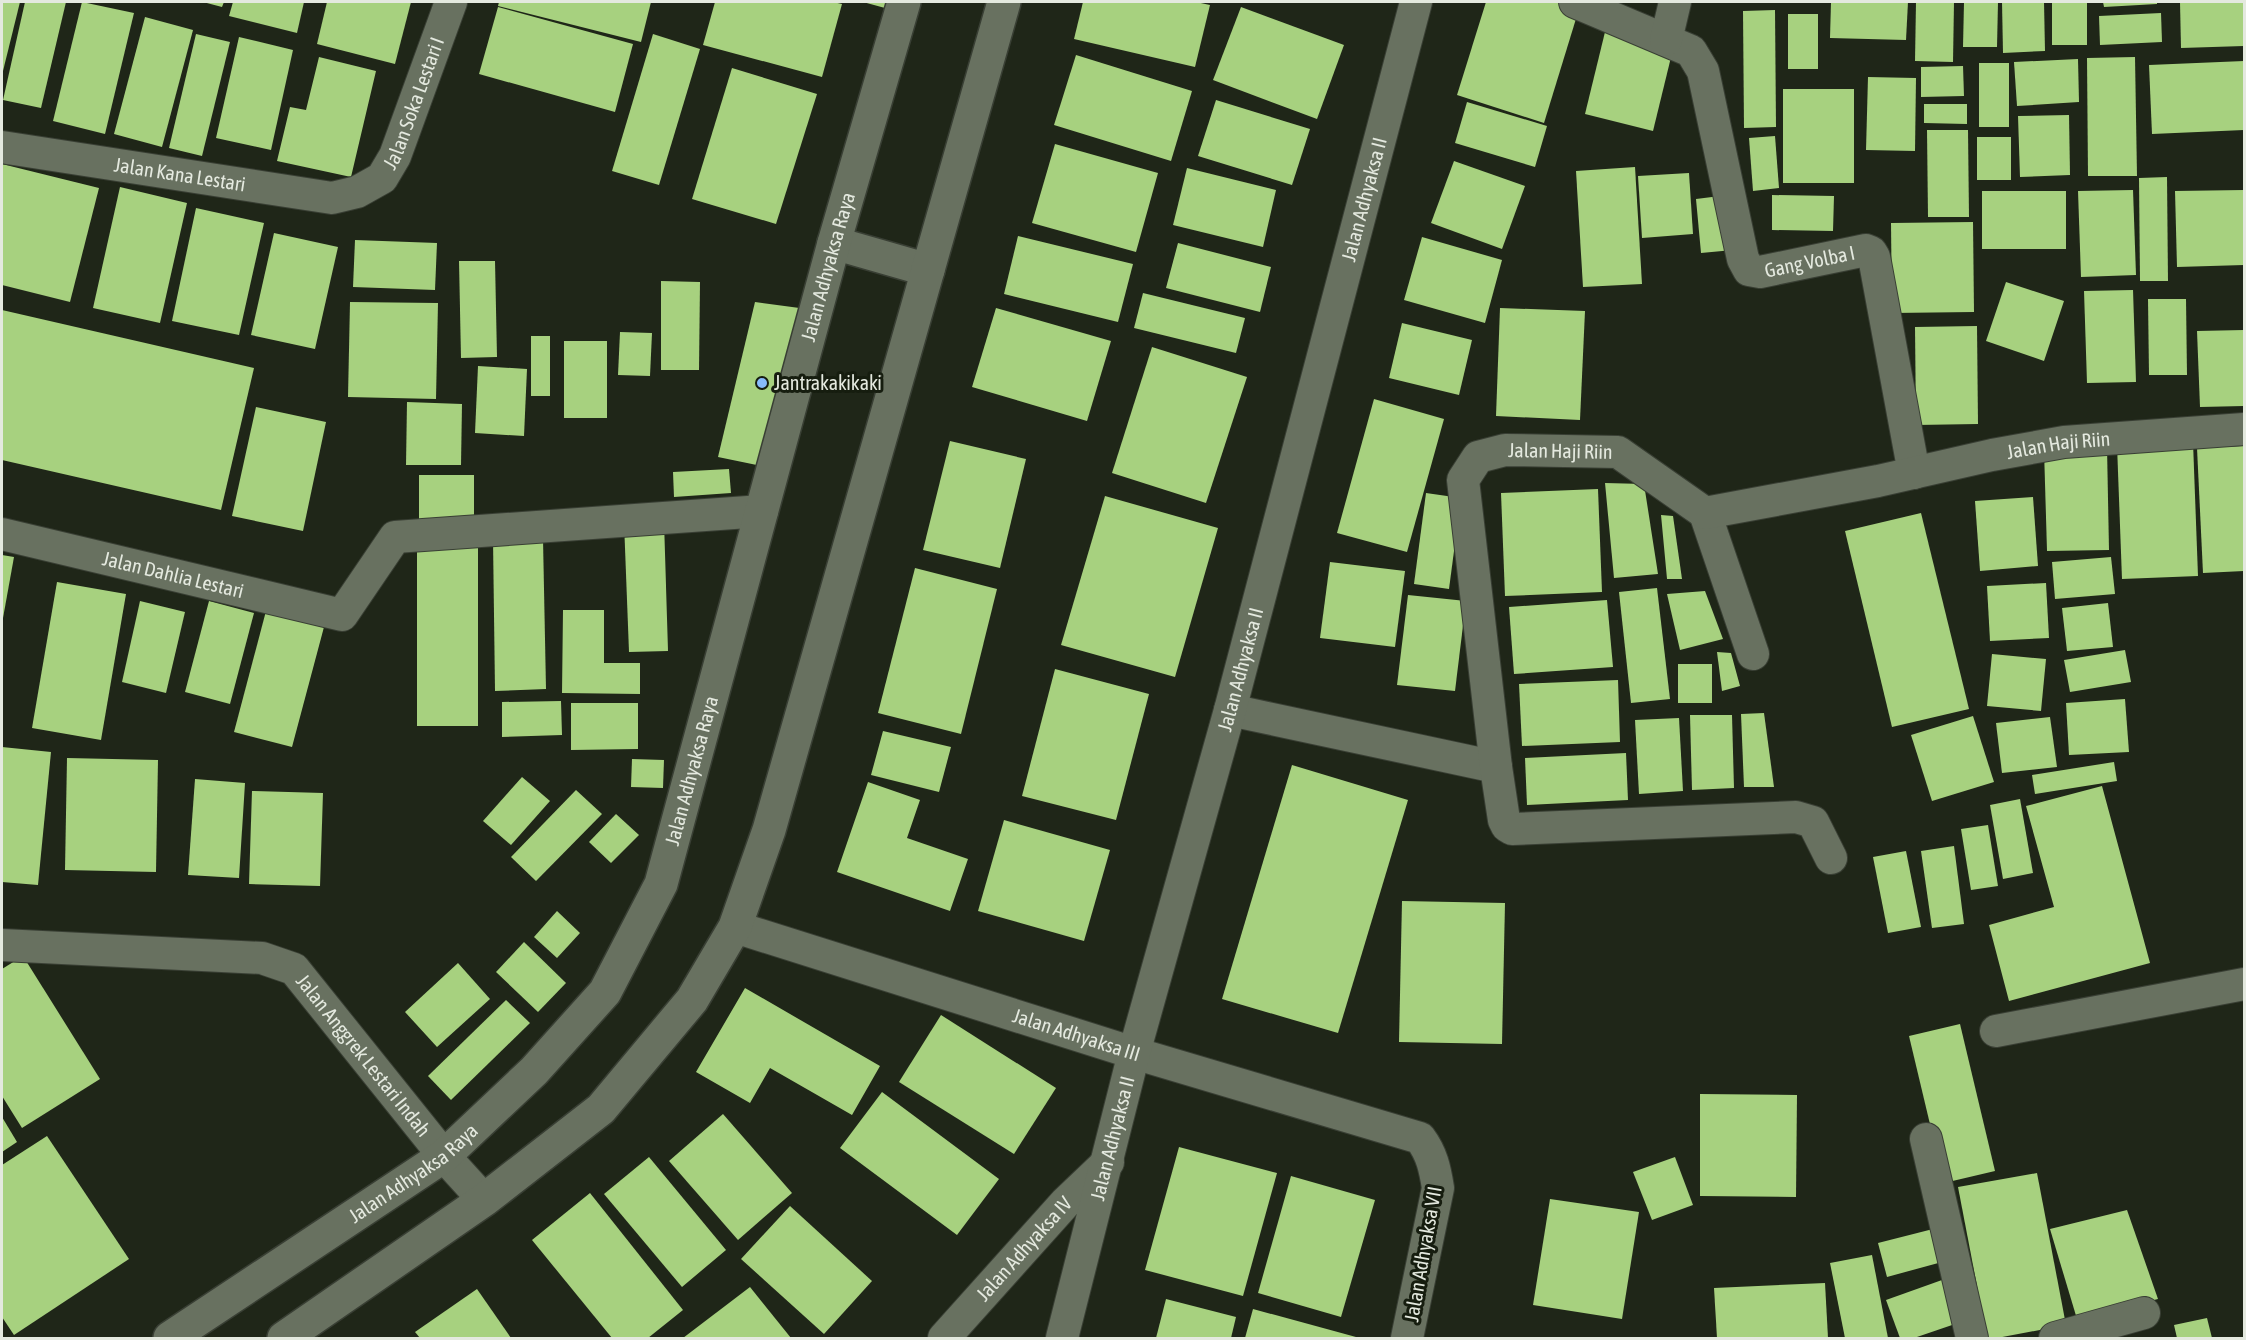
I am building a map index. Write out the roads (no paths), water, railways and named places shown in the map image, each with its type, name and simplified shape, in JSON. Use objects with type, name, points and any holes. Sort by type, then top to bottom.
[{"type":"main road","name":"Jalan Adhyaksa Raya","points":[[170,1338],[444,1156],[534,1071],[605,992],[661,884],[834,243],[904,2]]},
{"type":"main road","points":[[284,1338],[484,1200],[601,1109],[692,1000],[735,927],[769,830],[1004,2]]},
{"type":"main road","points":[[834,243],[928,270]]},
{"type":"street","name":"Jalan Soka Lestari I","points":[[357,192],[382,178],[395,156],[451,2]]},
{"type":"street","name":"Jalan Adhyaksa II","points":[[1062,1338],[1134,1053],[1230,710],[1416,2]]},
{"type":"street","points":[[1575,2],[1679,46],[1675,2]]},
{"type":"street","name":"Gang Volba I","points":[[1679,46],[1703,71],[1743,260],[1749,270],[1760,272],[1866,250],[1874,257],[1914,473]]},
{"type":"street","name":"Jalan Kana Lestari","points":[[2,147],[332,198],[357,192]]},
{"type":"street","name":"Jalan Haji Riin","points":[[1831,858],[1813,822],[1796,817],[1512,829],[1507,826],[1504,820],[1496,767],[1463,480],[1478,457],[1505,450],[1618,452],[1705,513],[2064,442],[2244,429]]},
{"type":"street","name":"Jalan Dahlia Lestari","points":[[2,534],[342,615],[395,537],[762,511]]},
{"type":"street","points":[[1705,513],[1753,654]]},
{"type":"street","points":[[1230,710],[1496,767]]},
{"type":"street","name":"Jalan Adhyaksa III","points":[[735,927],[1134,1053],[1420,1138]]},
{"type":"street","name":"Jalan Anggrek Lestari Indah","points":[[3,946],[262,958],[294,969],[444,1156],[484,1200]]},
{"type":"street","points":[[1996,1031],[2244,984]]},
{"type":"street","name":"Jalan Adhyaksa VII","points":[[1407,1338],[1438,1188],[1430,1150],[1420,1138]]},
{"type":"street","points":[[1926,1139],[1972,1338]]},
{"type":"street","name":"Jalan Adhyaksa IV","points":[[944,1338],[1066,1202],[1108,1162]]},
{"type":"street","points":[[2055,1338],[2144,1313]]},
{"type":"place","name":"Jantrakakikaki","points":[[762,383]]}]
